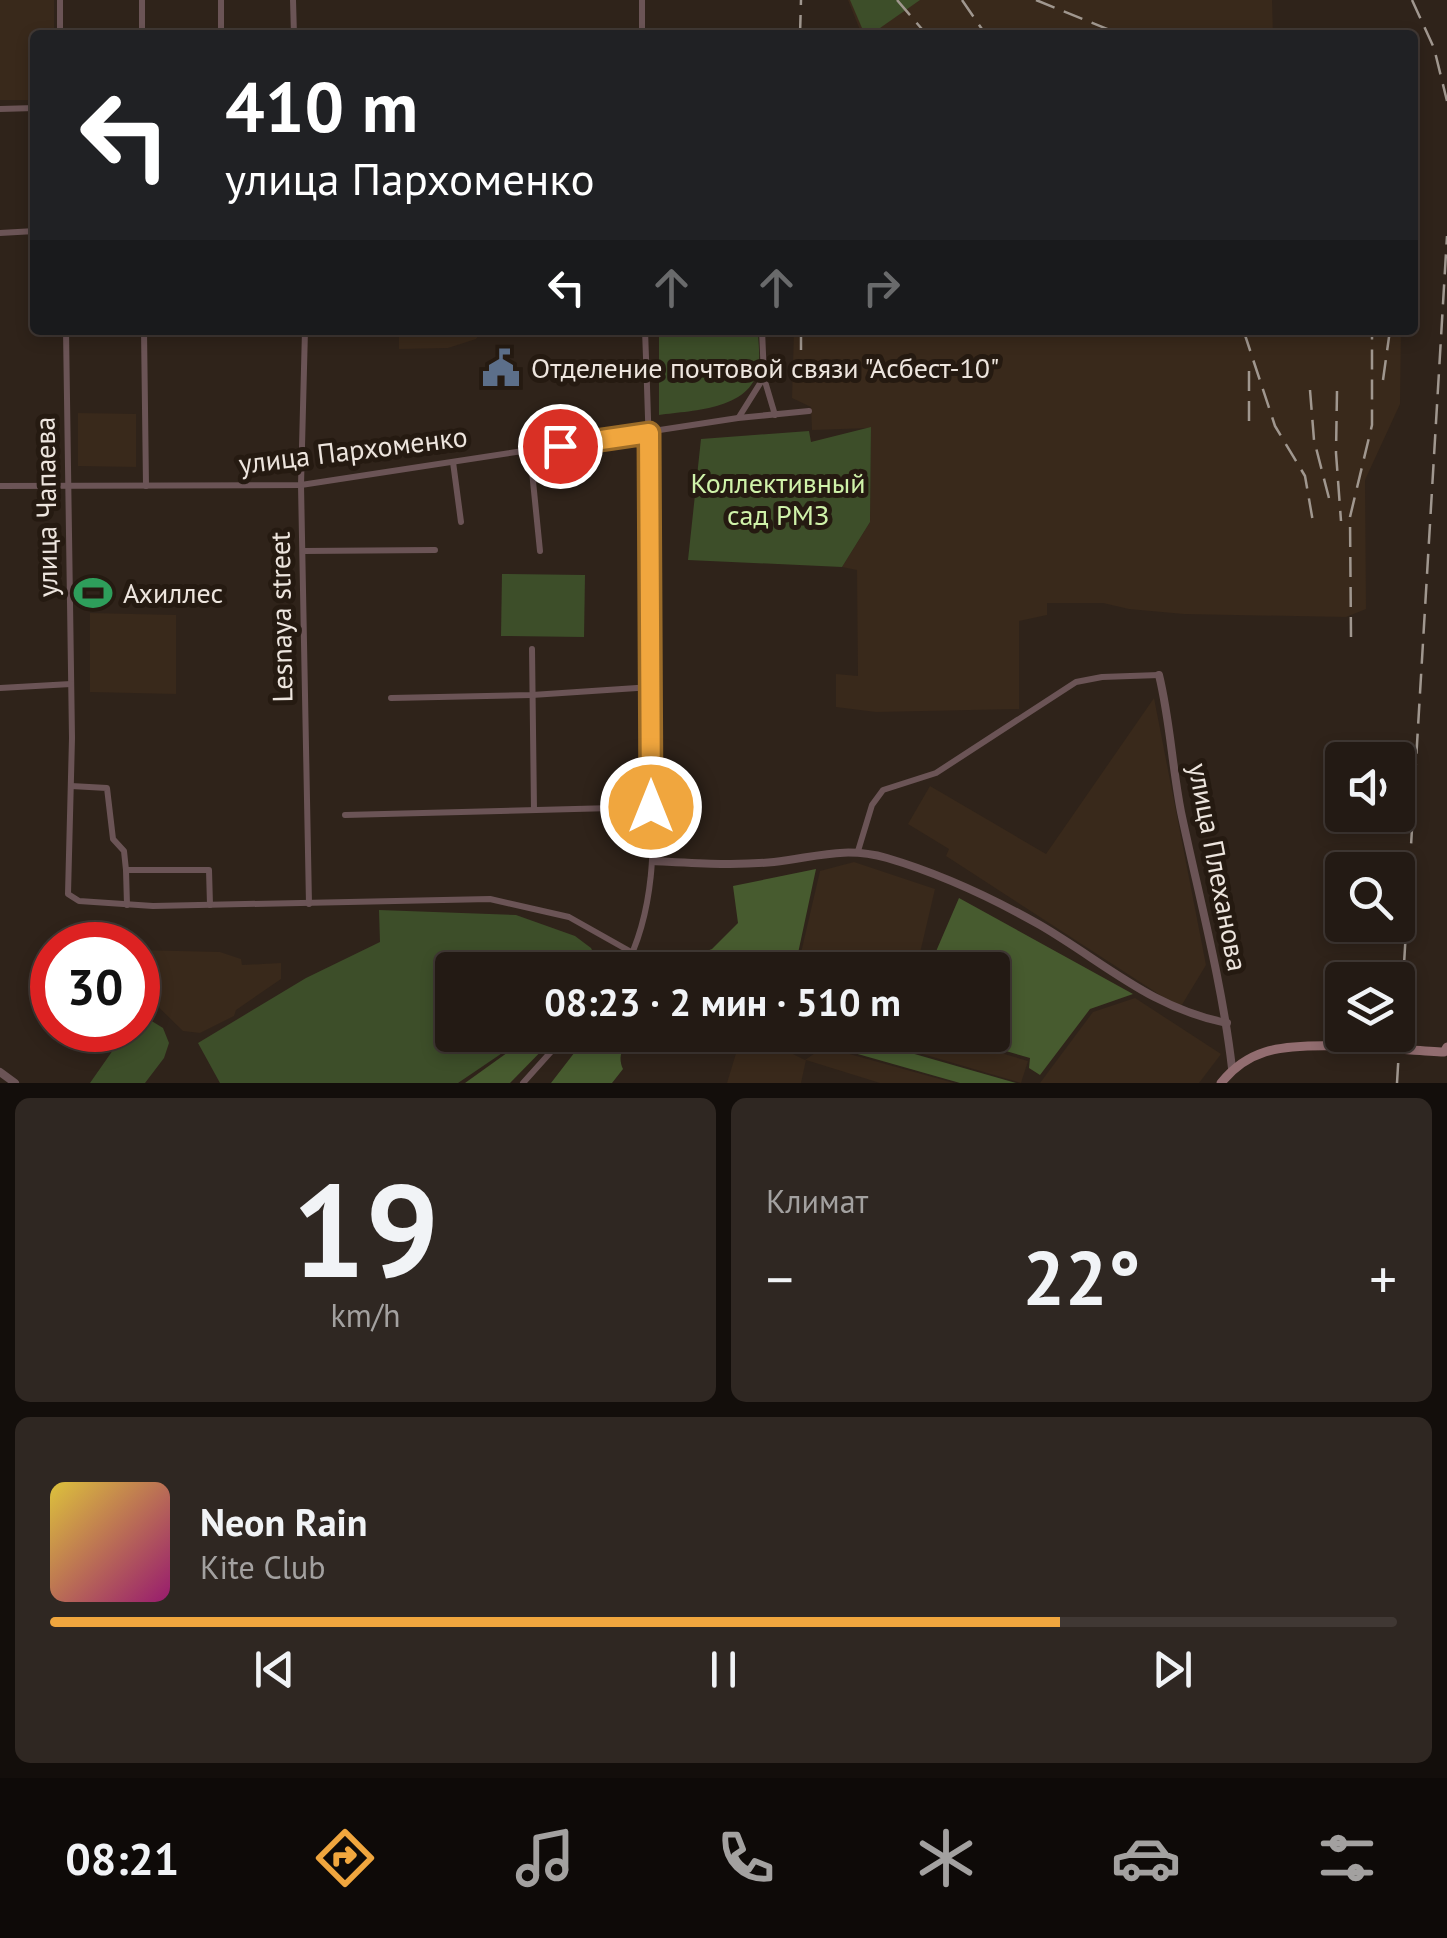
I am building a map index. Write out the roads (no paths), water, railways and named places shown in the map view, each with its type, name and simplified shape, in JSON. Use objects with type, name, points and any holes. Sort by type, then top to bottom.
[{"type":"main road","points":[[1221,1083],[1232,1068],[1279,1048],[1446,1051]]},
{"type":"street","points":[[60,0],[60,30]]},
{"type":"street","points":[[142,0],[142,30]]},
{"type":"street","points":[[221,0],[221,30]]},
{"type":"street","points":[[292,0],[294,30]]},
{"type":"street","points":[[642,0],[642,30]]},
{"type":"street","points":[[0,108],[30,108]]},
{"type":"street","points":[[0,233],[30,232]]},
{"type":"street","name":"улица Чапаева","points":[[66,335],[71,684],[68,894],[79,902],[127,904]]},
{"type":"street","points":[[144,335],[146,486]]},
{"type":"street","name":"Lesnaya street","points":[[305,335],[301,485],[309,904]]},
{"type":"street","points":[[634,952],[645,918],[653,861],[646,335]]},
{"type":"street","points":[[762,335],[764,377],[775,415]]},
{"type":"street","points":[[738,418],[764,377]]},
{"type":"street","name":"улица Пархоменко","points":[[0,486],[301,485],[809,410]]},
{"type":"street","points":[[530,450],[540,551]]},
{"type":"street","points":[[453,462],[461,522]]},
{"type":"street","points":[[303,551],[435,550]]},
{"type":"street","points":[[532,649],[534,810]]},
{"type":"street","points":[[858,850],[872,805],[882,790],[936,773],[1076,682],[1159,675]]},
{"type":"street","name":"улица Плеханова","points":[[1159,675],[1180,804],[1227,1023],[1232,1068]]},
{"type":"street","points":[[0,688],[71,684]]},
{"type":"street","points":[[390,698],[652,687]]},
{"type":"street","points":[[71,786],[107,788],[113,839],[124,850],[127,904],[210,906],[490,899],[569,917],[632,952]]},
{"type":"street","points":[[345,815],[651,807]]},
{"type":"street","points":[[653,861],[774,862],[858,850],[891,859],[1039,925],[1159,1001],[1192,1016],[1227,1023]]},
{"type":"street","points":[[126,870],[209,870],[210,906]]},
{"type":"street","points":[[523,1083],[551,1052]]},
{"type":"street","points":[[0,1072],[15,1083]]},
{"type":"railway","points":[[800,30],[801,0]]},
{"type":"railway","points":[[897,0],[923,30]]},
{"type":"railway","points":[[962,0],[983,30]]},
{"type":"railway","points":[[1036,0],[1110,30]]},
{"type":"railway","points":[[1412,0],[1434,48],[1447,101]]},
{"type":"railway","points":[[1397,1083],[1447,236]]},
{"type":"railway","points":[[801,335],[801,350]]},
{"type":"railway","points":[[1245,335],[1275,426],[1305,476],[1313,522]]},
{"type":"railway","points":[[1351,637],[1350,517],[1372,425],[1372,335]]},
{"type":"railway","points":[[1383,380],[1389,335]]},
{"type":"railway","points":[[1249,370],[1249,421]]},
{"type":"railway","points":[[1310,390],[1314,440],[1330,502]]},
{"type":"railway","points":[[1337,391],[1341,521]]},
{"type":"place","name":"Отделение почтовой связи \"Асбест-10\"","points":[[501,368]]},
{"type":"place","name":"Ахиллес","points":[[93,593]]},
{"type":"park label","name":"Коллективный сад РМЗ","points":[[778,499]]}]
